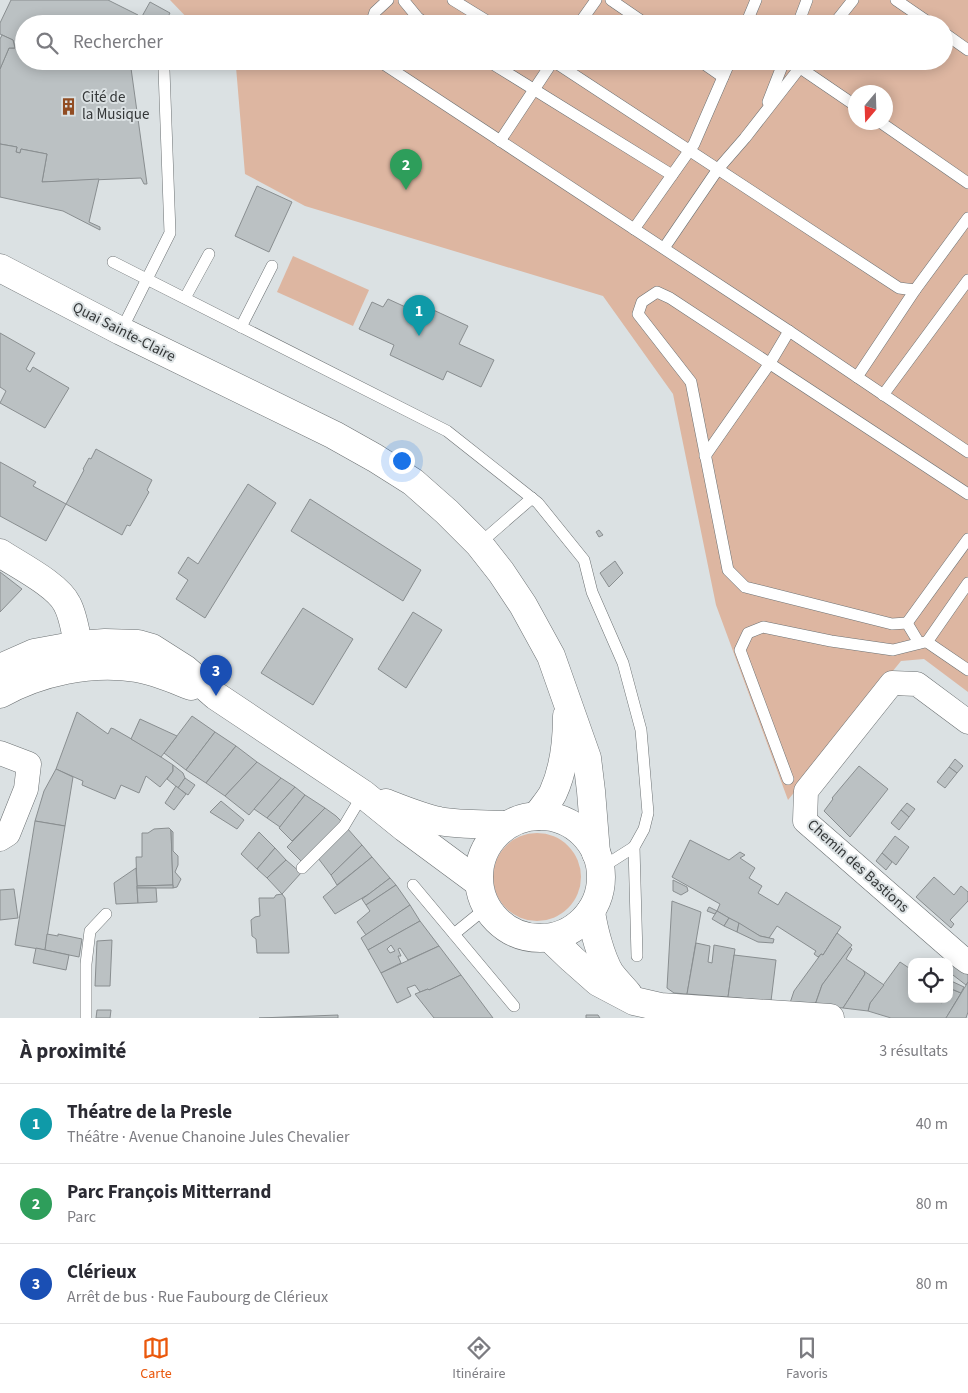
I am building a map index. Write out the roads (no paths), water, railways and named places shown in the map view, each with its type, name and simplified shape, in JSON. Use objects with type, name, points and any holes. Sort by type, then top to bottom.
[{"type":"main road","name":"Quai Sainte-Claire","points":[[0,268],[120,331],[334,435],[412,482],[447,512],[479,544],[506,579],[523,605],[551,656],[587,758],[598,861]]},
{"type":"main road","points":[[0,553],[55,589],[67,603],[76,633],[75,657]]},
{"type":"main road","points":[[0,668],[34,654],[75,657],[102,666],[135,668],[158,674],[216,696],[363,794],[478,882]]},
{"type":"main road","points":[[0,694],[15,686],[44,676],[75,657]]},
{"type":"main road","points":[[537,816],[552,793],[564,753],[568,704]]},
{"type":"main road","points":[[363,794],[438,821],[507,825]]},
{"type":"main road","points":[[537,816],[556,818],[572,825],[586,837],[598,861],[601,883],[598,898],[591,911],[580,924],[566,933],[550,938],[530,938],[512,932],[496,920],[486,908],[480,894],[478,882],[479,865],[484,850],[494,836],[507,825],[521,818],[537,816]]},
{"type":"main road","points":[[591,911],[592,924],[610,973],[636,1010]]},
{"type":"main road","points":[[550,938],[598,982],[636,1010],[660,1006],[830,1018]]},
{"type":"street","name":"Chemin des Bastions","points":[[968,722],[917,684],[892,683],[806,791],[805,821],[968,962]]},
{"type":"street","points":[[0,752],[29,764],[26,789],[8,834],[0,839]]},
{"type":"lane","points":[[374,15],[388,0]]},
{"type":"lane","points":[[405,0],[416,15]]},
{"type":"lane","points":[[453,0],[477,15]]},
{"type":"lane","points":[[585,15],[596,0]]},
{"type":"lane","points":[[611,0],[633,15]]},
{"type":"lane","points":[[802,15],[808,0]]},
{"type":"lane","points":[[841,15],[853,0]]},
{"type":"lane","points":[[896,0],[917,15]]},
{"type":"lane","points":[[749,15],[753,1]]},
{"type":"lane","points":[[953,39],[968,50]]},
{"type":"lane","points":[[120,331],[170,233],[164,70]]},
{"type":"lane","points":[[393,70],[664,248],[968,452]]},
{"type":"lane","points":[[502,70],[672,175]]},
{"type":"lane","points":[[500,141],[547,70]]},
{"type":"lane","points":[[567,70],[899,288],[915,290]]},
{"type":"lane","points":[[713,70],[723,77]]},
{"type":"lane","points":[[634,229],[694,144],[726,70]]},
{"type":"lane","points":[[763,115],[780,70]]},
{"type":"lane","points":[[664,248],[718,168],[745,138],[798,70]]},
{"type":"lane","points":[[809,70],[848,100]]},
{"type":"lane","points":[[892,130],[968,183]]},
{"type":"lane","points":[[857,377],[915,290],[968,218]]},
{"type":"lane","points":[[185,298],[208,254]]},
{"type":"lane","points":[[113,262],[447,431],[538,503],[584,560],[592,592],[623,663],[641,730],[648,814],[642,834],[634,847],[637,956]]},
{"type":"lane","points":[[241,327],[272,266]]},
{"type":"lane","points":[[883,394],[968,280]]},
{"type":"lane","points":[[907,623],[892,624],[745,587],[728,570],[691,382],[638,314],[642,302],[657,292],[670,298],[968,494]]},
{"type":"lane","points":[[705,456],[770,363],[789,331]]},
{"type":"lane","points":[[479,544],[532,498]]},
{"type":"lane","points":[[907,623],[968,539]]},
{"type":"lane","points":[[788,779],[740,650],[748,633],[763,627],[831,641],[893,650],[923,642],[968,584]]},
{"type":"lane","points":[[907,623],[923,642],[968,670]]},
{"type":"lane","points":[[302,868],[344,826],[363,794]]},
{"type":"lane","points":[[598,861],[634,847]]},
{"type":"lane","points":[[413,885],[514,1006]]},
{"type":"lane","points":[[454,934],[486,908]]},
{"type":"lane","points":[[86,1018],[86,964],[90,931],[106,914]]},
{"type":"place","name":"Cité de la Musique","points":[[68,106]]},
{"type":"place","name":"Parc François Mitterrand","points":[[406,190]]},
{"type":"place","name":"Théatre de la Presle","points":[[419,336]]},
{"type":"place","name":"Clérieux","points":[[216,696]]}]
